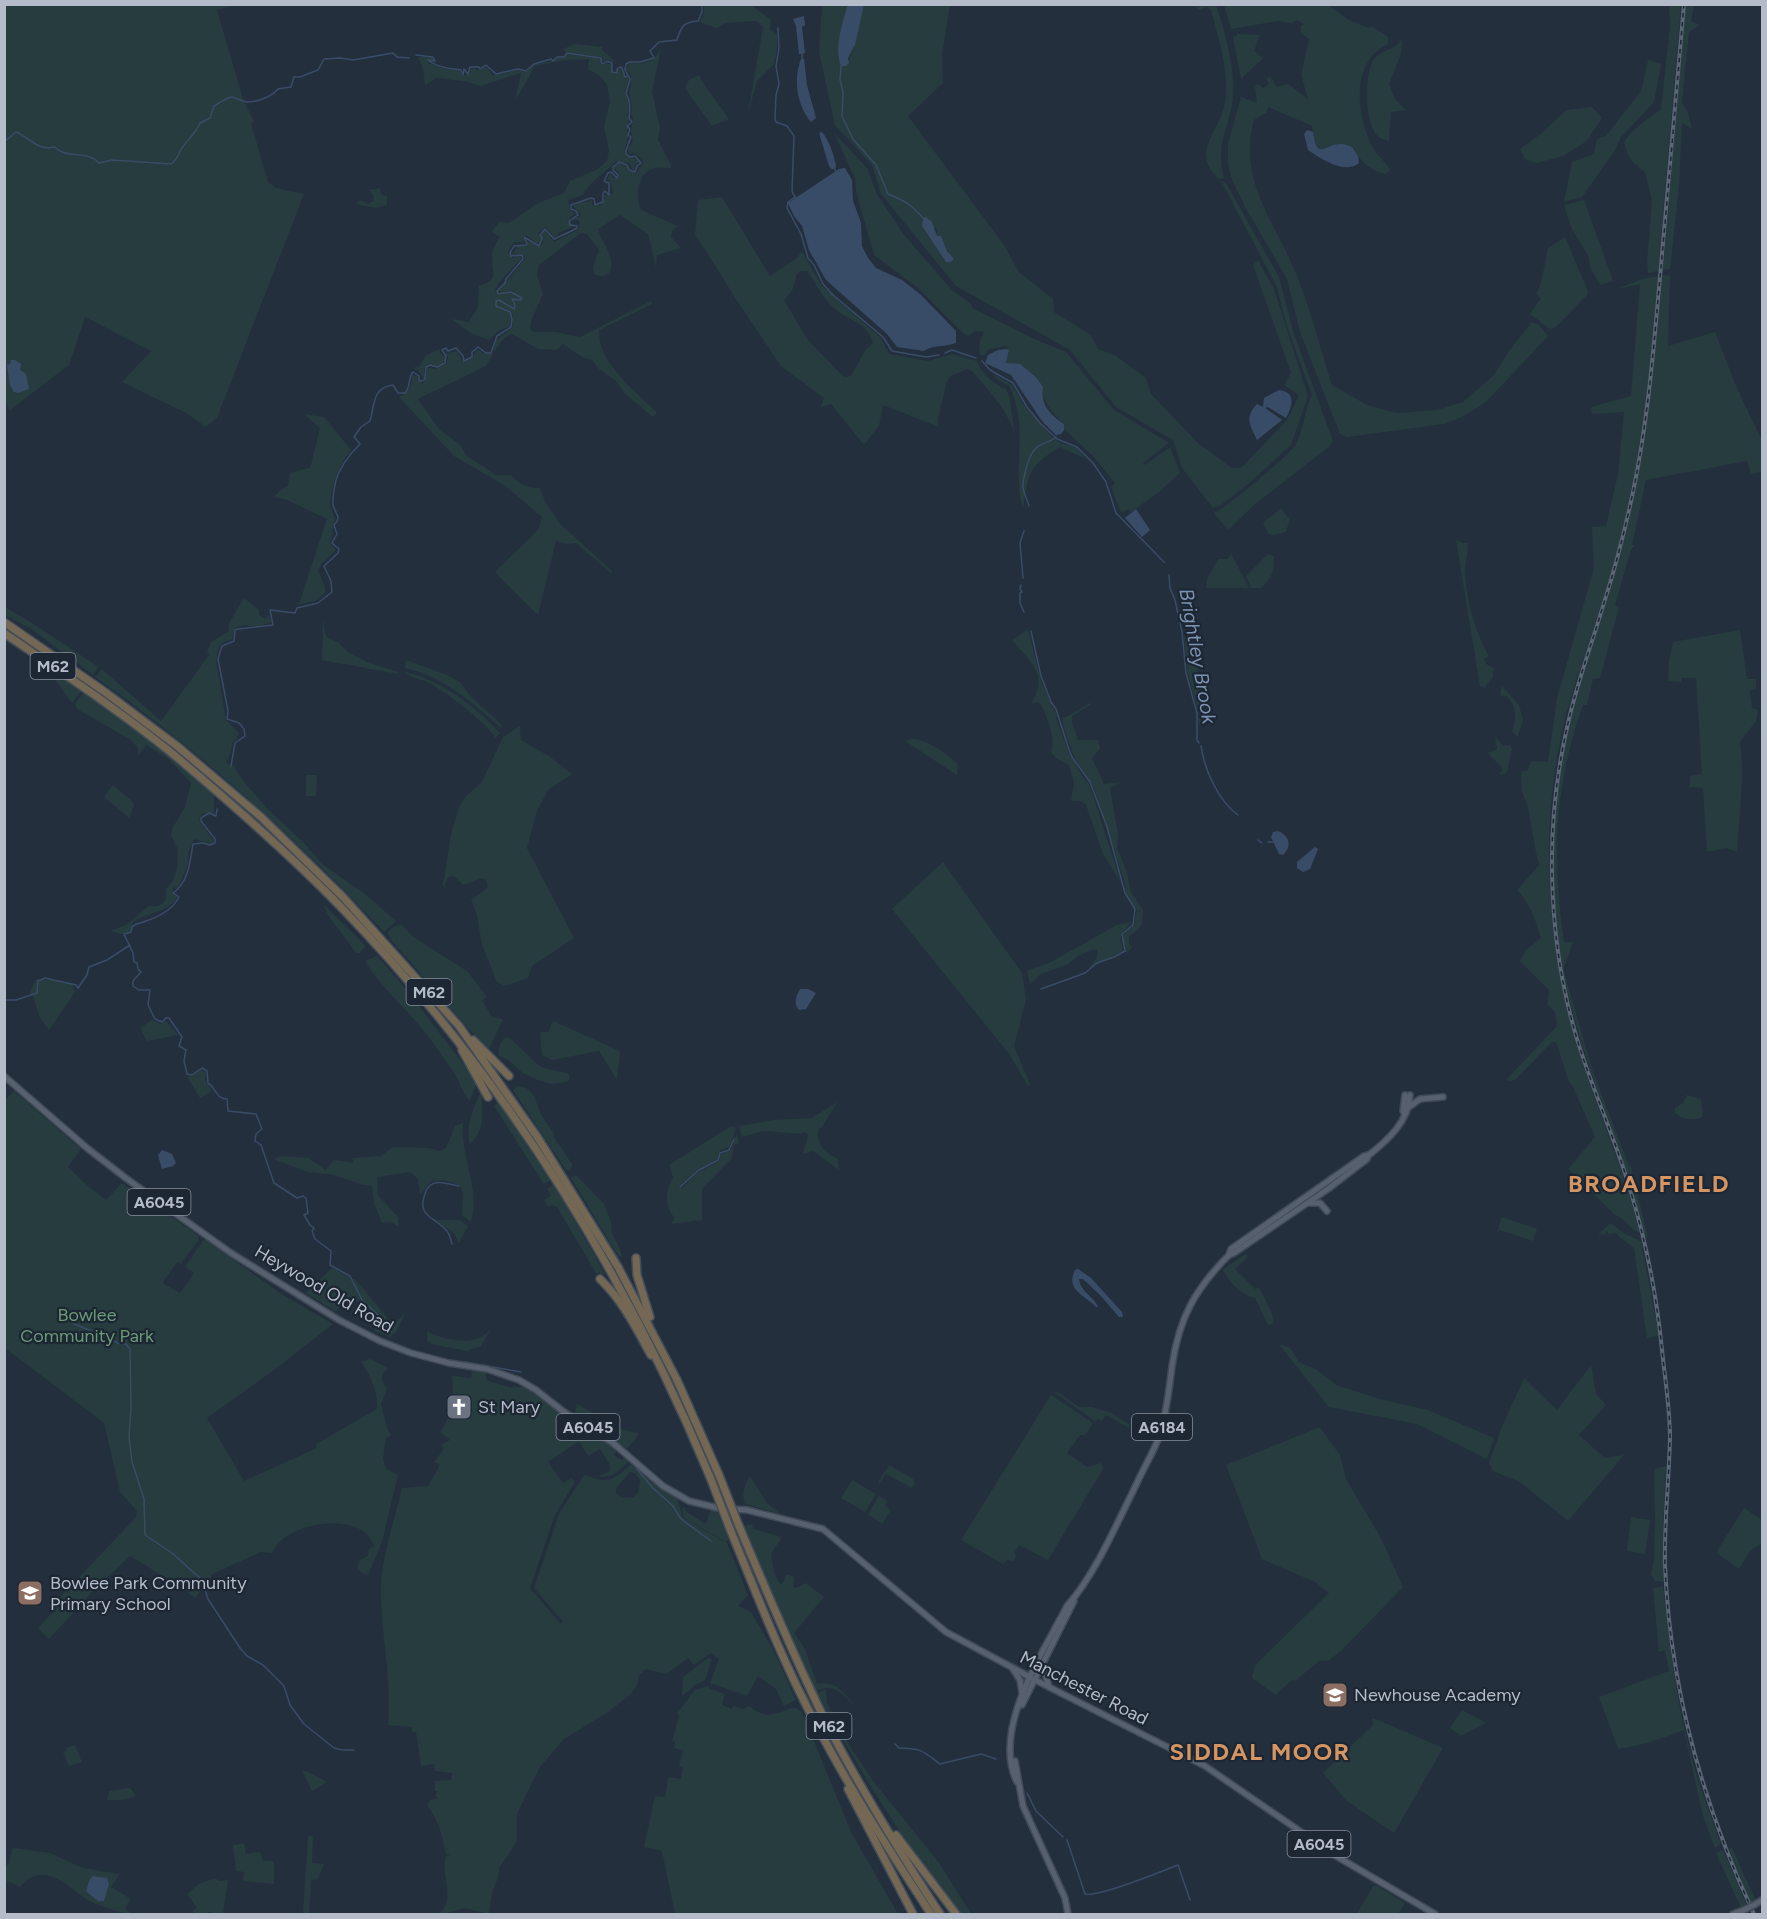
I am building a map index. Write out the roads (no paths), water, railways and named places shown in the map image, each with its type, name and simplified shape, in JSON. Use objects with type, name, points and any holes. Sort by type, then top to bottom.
[{"type":"highway","name":"M62","points":[[4,622],[105,692],[177,746],[261,817],[343,897],[459,1026],[509,1076]]},
{"type":"highway","name":"M62","points":[[4,633],[102,699],[172,754],[257,827],[338,904],[387,956],[459,1042],[513,1115],[570,1201],[647,1337],[682,1410],[768,1623],[811,1715],[891,1853],[931,1914]]},
{"type":"highway","name":"M62","points":[[459,1026],[521,1112],[577,1198],[618,1267],[677,1380],[778,1619],[825,1719],[870,1799],[940,1914]]},
{"type":"highway","name":"M62","points":[[459,1042],[463,1054],[488,1097]]},
{"type":"highway","name":"M62","points":[[636,1258],[637,1275],[647,1310],[677,1380]]},
{"type":"highway","name":"M62","points":[[600,1279],[614,1292],[622,1304],[682,1410]]},
{"type":"highway","name":"M62","points":[[844,1773],[848,1788],[913,1914]]},
{"type":"highway","name":"M62","points":[[870,1799],[956,1914]]},
{"type":"main road","name":"Heywood Old Road","points":[[4,1076],[51,1118],[127,1179],[231,1253],[339,1320],[411,1353],[449,1363],[487,1369],[519,1380],[536,1390],[564,1413],[619,1447],[673,1493],[700,1505],[753,1511]]},
{"type":"main road","name":"A6184","points":[[1068,1914],[1065,1898],[1023,1806],[1017,1782],[1014,1739],[1018,1715],[1032,1678],[1042,1664],[1114,1530],[1160,1436],[1169,1400],[1175,1349],[1180,1330],[1191,1302],[1203,1283],[1229,1255],[1328,1189],[1389,1139],[1406,1112],[1408,1095]]},
{"type":"main road","points":[[1406,1112],[1414,1102],[1443,1097]]},
{"type":"main road","name":"A6184","points":[[1229,1255],[1231,1249],[1364,1156],[1369,1155]]},
{"type":"main road","points":[[1323,1198],[1328,1189]]},
{"type":"main road","points":[[1306,1204],[1320,1203],[1328,1211]]},
{"type":"main road","name":"Manchester Road","points":[[753,1511],[823,1529],[938,1627],[956,1639],[1205,1766],[1336,1856],[1435,1914]]},
{"type":"main road","name":"A6184","points":[[1017,1782],[1012,1772],[1011,1739],[1015,1714],[1022,1695],[1067,1606],[1076,1597]]},
{"type":"main road","points":[[1042,1664],[1049,1687]]},
{"type":"main road","points":[[1012,1668],[1020,1680],[1022,1695]]},
{"type":"main road","points":[[1733,1914],[1762,1900]]},
{"type":"water","points":[[850,4],[864,5],[855,45],[848,58],[849,63],[841,66],[838,51],[840,36],[847,7]]},
{"type":"water","points":[[804,16],[805,25],[802,27],[805,53],[799,54],[793,19]]},
{"type":"water","points":[[801,59],[804,59],[807,85],[816,118],[811,122],[802,108],[798,92],[797,75]]},
{"type":"water","points":[[1307,130],[1313,132],[1320,149],[1336,144],[1352,147],[1358,156],[1359,163],[1353,166],[1339,166],[1319,157],[1308,150],[1304,134]]},
{"type":"water","points":[[822,132],[831,148],[835,169],[829,166],[819,133]]},
{"type":"water","points":[[845,168],[852,180],[853,201],[861,223],[862,246],[868,258],[876,268],[902,280],[920,294],[956,331],[956,343],[924,351],[897,347],[887,334],[826,280],[809,250],[802,226],[788,203],[839,169]]},
{"type":"water","points":[[926,217],[932,222],[937,236],[941,236],[947,251],[954,259],[950,262],[946,262],[922,226],[923,218]]},
{"type":"water","points":[[1009,350],[1006,363],[1020,364],[1036,377],[1043,387],[1043,399],[1047,408],[1064,424],[1061,434],[1056,435],[1042,421],[1011,375],[985,363],[988,355]]},
{"type":"water","points":[[11,360],[21,364],[20,370],[26,374],[29,389],[14,392],[10,385],[7,365]]},
{"type":"water","points":[[1279,390],[1291,396],[1286,418],[1268,407],[1265,408],[1282,420],[1257,440],[1249,418],[1251,413],[1257,404],[1263,407],[1264,398]]},
{"type":"water","points":[[1136,509],[1150,530],[1142,537],[1125,518]]},
{"type":"water","points":[[1278,831],[1287,838],[1289,845],[1283,855],[1279,854],[1271,837],[1273,832]]},
{"type":"water","points":[[1315,847],[1318,849],[1310,869],[1303,872],[1297,868],[1297,862]]},
{"type":"water","points":[[800,989],[808,989],[816,993],[806,1009],[799,1010],[796,997]]},
{"type":"water","points":[[162,1150],[172,1154],[176,1163],[173,1166],[162,1169],[158,1155]]},
{"type":"water","points":[[1078,1269],[1091,1278],[1122,1312],[1123,1317],[1119,1317],[1083,1279],[1079,1279],[1082,1287],[1098,1307],[1078,1292],[1074,1287],[1073,1277],[1075,1270]]},
{"type":"water","points":[[93,1876],[107,1878],[109,1884],[104,1901],[98,1901],[86,1891]]},
{"type":"waterway","points":[[231,766],[235,743],[245,736],[244,729],[239,723],[227,719],[228,711],[218,659],[222,646],[234,641],[235,630],[273,625],[270,610],[295,613],[297,608],[318,603],[332,592],[331,581],[324,566],[338,553],[339,549],[332,543],[337,534],[334,525],[338,520],[333,501],[336,480],[346,460],[360,444],[354,437],[361,427],[370,421],[378,393],[393,385],[398,393],[405,393],[413,372],[419,376],[419,381],[422,381],[425,379],[426,367],[430,365],[437,367],[445,363],[446,356],[442,350],[446,348],[448,351],[456,348],[464,361],[472,357],[472,352],[478,347],[486,353],[491,353],[497,336],[511,327],[512,319],[510,312],[496,306],[496,301],[499,300],[514,309],[512,299],[521,300],[522,298],[511,292],[498,294],[497,291],[523,259],[522,255],[511,256],[510,253],[514,246],[526,245],[524,237],[539,246],[542,238],[540,235],[545,229],[554,239],[577,228],[577,226],[570,225],[569,221],[578,215],[571,209],[571,205],[591,198],[594,199],[595,205],[603,202],[603,193],[605,191],[609,195],[609,183],[604,181],[611,172],[617,178],[618,175],[613,167],[619,162],[635,172],[641,163],[635,156],[630,157],[626,154],[631,137],[628,135],[630,129],[627,126],[632,122],[629,118],[630,109],[626,94],[630,79],[625,70],[626,64],[654,58],[650,51],[659,42],[677,40],[684,26],[689,22],[698,21],[702,12],[702,4]]},
{"type":"waterway","name":"Brightley Brook","points":[[778,28],[779,48],[776,66],[779,84],[775,119],[776,122],[787,126],[794,136],[792,191],[796,199]]},
{"type":"waterway","points":[[4,142],[16,132],[43,147],[54,147],[61,152],[91,157],[99,163],[112,160],[171,164],[200,123],[210,118],[214,106],[228,98],[232,97],[246,102],[264,98],[278,89],[291,87],[294,77],[318,70],[324,59],[353,60],[393,53],[397,57],[409,58]]},
{"type":"waterway","points":[[416,55],[433,57],[435,61],[428,60],[439,66],[461,70],[463,75],[464,69],[468,74],[470,67],[480,69],[486,65],[496,74],[518,69],[526,71],[534,64],[551,59],[553,61],[557,57],[564,57],[567,53],[601,58],[603,64],[607,61],[612,63],[612,72],[617,73],[620,67],[625,77],[628,76]]},
{"type":"waterway","points":[[802,53],[802,59]]},
{"type":"waterway","points":[[841,66],[842,116],[853,139],[876,165],[888,194],[907,203],[923,218]]},
{"type":"waterway","name":"Brightley Brook","points":[[795,197],[788,202],[787,208],[801,234],[808,258],[823,284],[833,295],[883,337],[892,351],[926,357],[939,355]]},
{"type":"waterway","name":"Brightley Brook","points":[[945,353],[952,350],[976,358]]},
{"type":"waterway","name":"Brightley Brook","points":[[982,361],[990,370],[1013,383],[1027,407],[1057,439],[1077,447],[1093,463],[1106,482],[1116,513],[1164,562]]},
{"type":"waterway","points":[[1029,506],[1023,487],[1028,462],[1037,447],[1056,437]]},
{"type":"waterway","points":[[1023,578],[1020,543],[1024,531]]},
{"type":"waterway","name":"Brightley Brook","points":[[1169,575],[1170,588],[1182,632],[1186,673],[1197,713],[1199,743]]},
{"type":"waterway","points":[[1021,585],[1020,603],[1024,612]]},
{"type":"waterway","points":[[1031,631],[1041,676],[1056,709],[1072,757],[1090,782],[1107,827],[1125,893],[1135,909],[1133,925],[1122,934],[1125,951],[1097,963],[1085,973],[1041,989]]},
{"type":"waterway","name":"Brightley Brook","points":[[1201,746],[1205,764],[1218,793],[1238,815]]},
{"type":"waterway","points":[[217,809],[216,816],[209,813],[201,818],[215,839],[215,843],[193,844],[186,877],[173,893],[179,897],[165,912],[135,924],[131,932],[124,934],[133,953],[134,962],[137,963],[141,972],[133,981],[133,986],[139,990],[150,990],[148,1005],[155,1019],[162,1022],[169,1018],[182,1037],[179,1046],[186,1050],[184,1061],[187,1074],[192,1075],[202,1068],[207,1071],[208,1083],[218,1095],[227,1099],[228,1111],[256,1114],[262,1129],[256,1134],[255,1141],[261,1145],[274,1183],[297,1198],[303,1196],[306,1198],[308,1213],[304,1215],[314,1228],[312,1231],[315,1239],[331,1251],[330,1265],[350,1276],[362,1300],[391,1332]]},
{"type":"waterway","name":"Brightley Brook","points":[[1258,840],[1262,843]]},
{"type":"waterway","name":"Brightley Brook","points":[[1268,842],[1273,842]]},
{"type":"waterway","points":[[4,1000],[16,1000],[37,993],[38,981],[45,978],[76,985],[78,988],[87,975],[89,967],[107,960],[130,945]]},
{"type":"waterway","points":[[680,1187],[699,1170],[718,1160],[720,1153],[729,1150],[734,1139]]},
{"type":"waterway","points":[[452,1244],[447,1231],[425,1212],[423,1200],[432,1184],[440,1182],[459,1186]]},
{"type":"waterway","points":[[72,1323],[101,1335]]},
{"type":"waterway","points":[[106,1337],[126,1344],[130,1349],[129,1437],[132,1462],[144,1499],[145,1535],[172,1553],[202,1580],[208,1599],[240,1648],[247,1656],[263,1665],[284,1686],[290,1705],[304,1724],[334,1748],[354,1750]]},
{"type":"waterway","points":[[465,1362],[521,1372]]},
{"type":"waterway","points":[[636,1468],[673,1506],[681,1519],[711,1541]]},
{"type":"waterway","points":[[895,1744],[899,1748],[921,1751],[940,1764],[981,1754],[996,1759]]},
{"type":"waterway","points":[[1027,1793],[1036,1811],[1063,1837]]},
{"type":"waterway","points":[[1067,1840],[1085,1894],[1116,1888],[1178,1865],[1190,1900]]},
{"type":"railway","points":[[1684,4],[1654,340],[1642,442],[1620,549],[1577,690],[1565,738],[1554,815],[1553,895],[1559,958],[1571,1019],[1583,1059],[1626,1176],[1647,1253],[1654,1292],[1670,1427],[1665,1533],[1668,1611],[1682,1701],[1704,1787],[1735,1872],[1754,1914]]},
{"type":"place","name":"St Mary","points":[[459,1407]]},
{"type":"place","name":"Bowlee Park Community Primary School","points":[[30,1593]]},
{"type":"place","name":"Newhouse Academy","points":[[1335,1695]]},
{"type":"district","name":"BROADFIELD","points":[[1649,1184]]},
{"type":"district","name":"SIDDAL MOOR","points":[[1260,1752]]},
{"type":"park label","name":"Bowlee Community Park","points":[[87,1325]]}]
